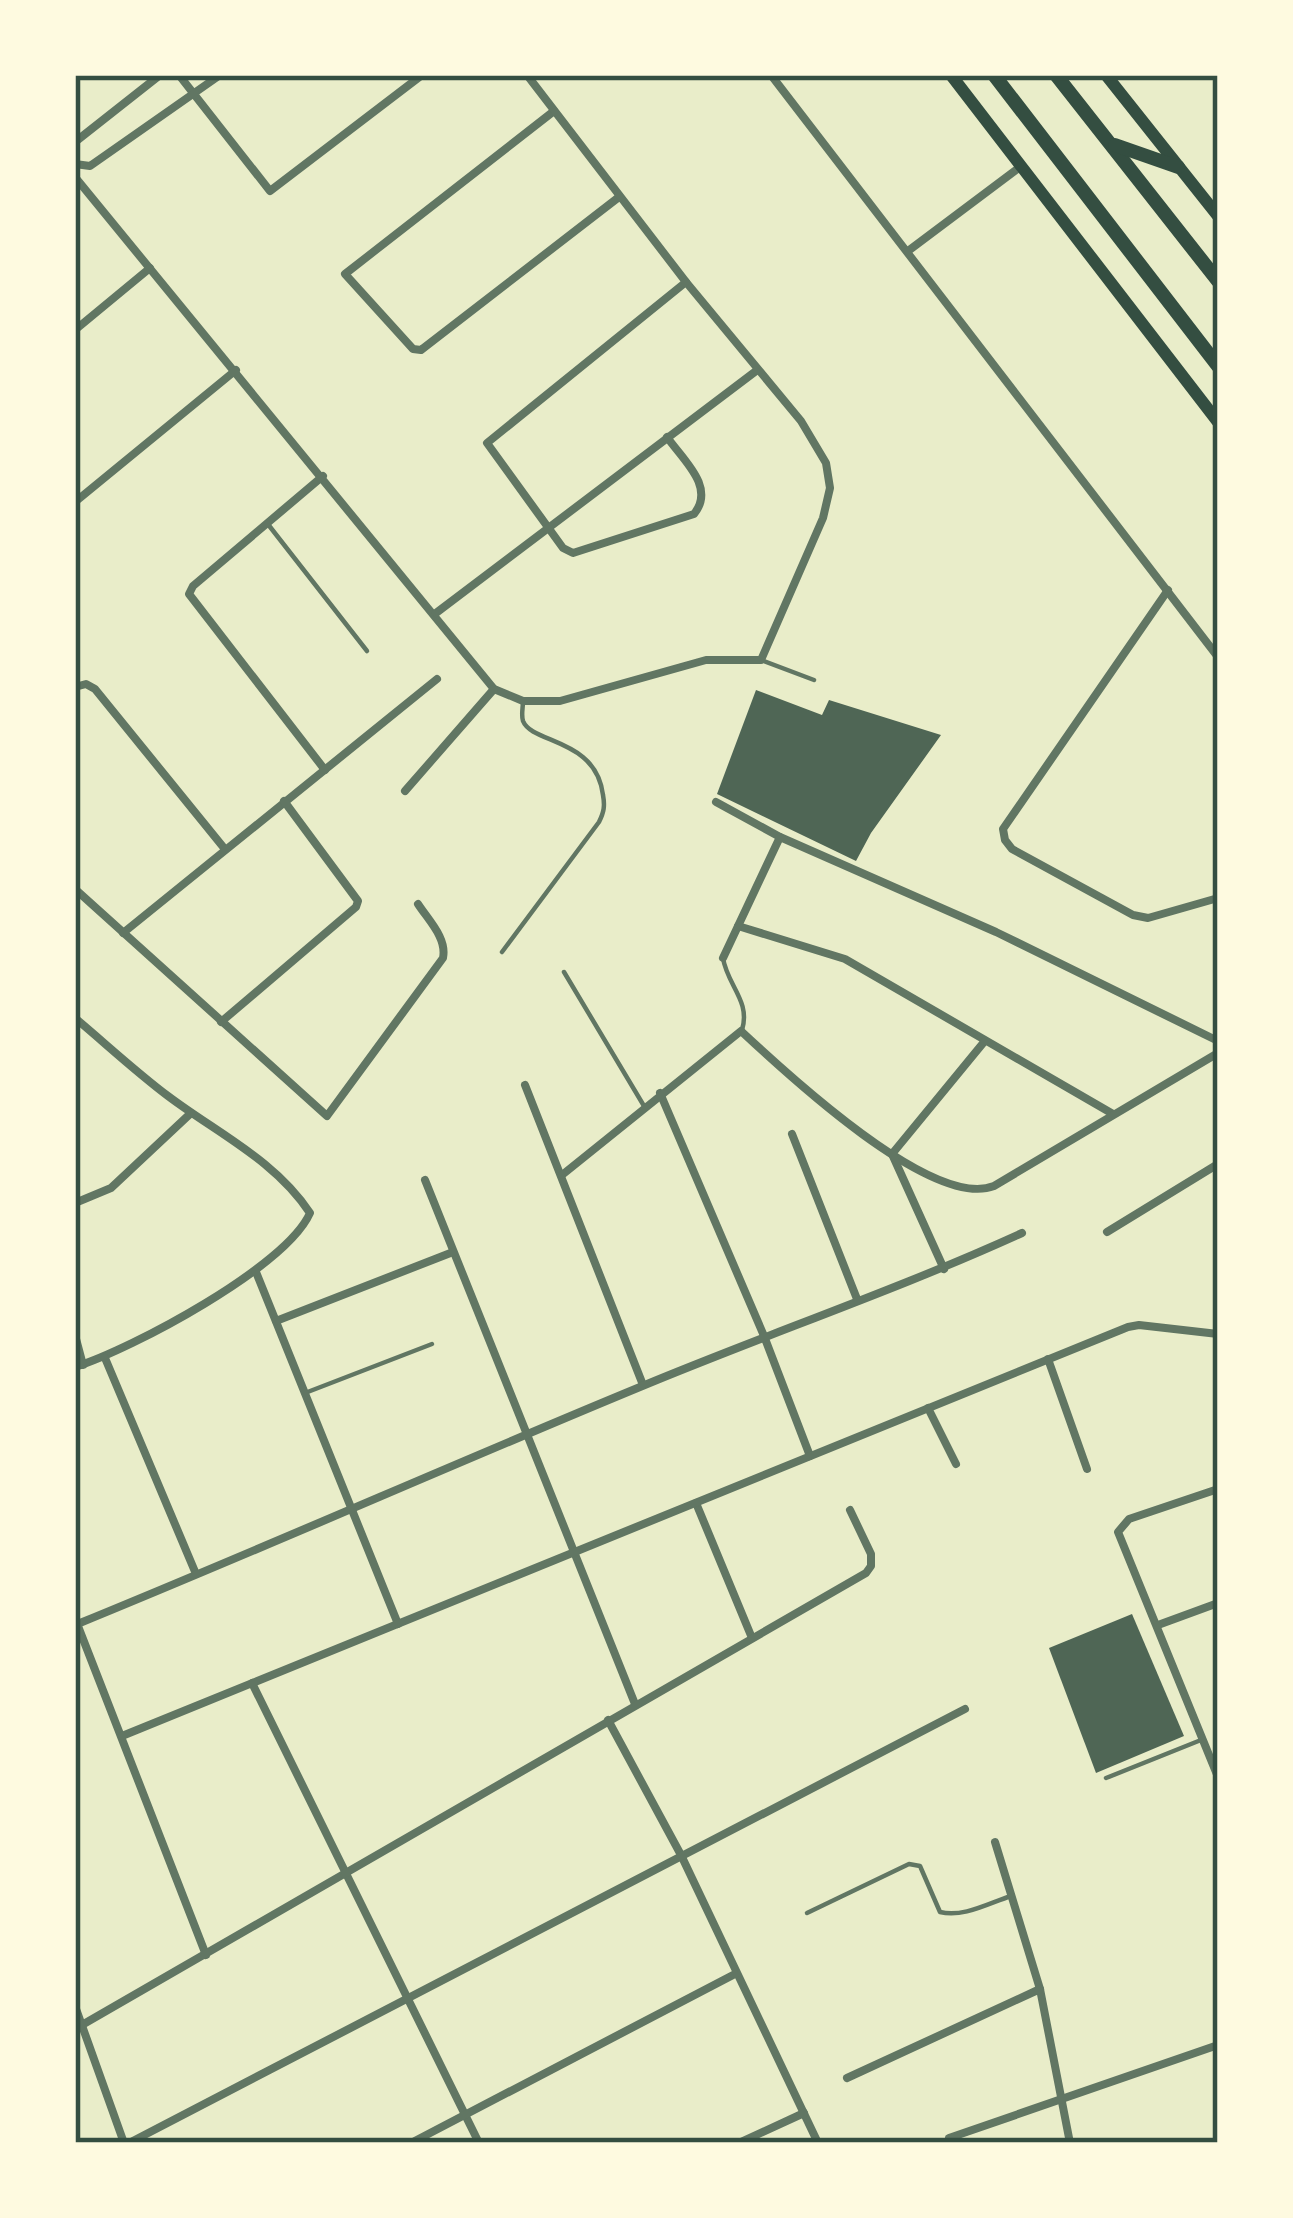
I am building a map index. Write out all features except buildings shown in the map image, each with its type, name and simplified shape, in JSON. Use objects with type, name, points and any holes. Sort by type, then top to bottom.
[{"type":"highway","points":[[994,75],[1218,366]]},
{"type":"highway","points":[[1056,75],[1218,281]]},
{"type":"highway","points":[[1113,144],[1178,167]]},
{"type":"main road","points":[[951,75],[1218,422]]},
{"type":"main road","points":[[1106,75],[1218,216]]},
{"type":"street","points":[[75,142],[160,75]]},
{"type":"street","points":[[178,75],[270,191],[422,75]]},
{"type":"street","points":[[75,164],[90,166],[220,75]]},
{"type":"street","points":[[75,177],[494,688],[523,701],[560,701],[706,660],[760,660],[823,518],[830,488],[826,463],[817,442],[527,75]]},
{"type":"street","points":[[771,75],[1218,657]]},
{"type":"street","points":[[554,111],[345,274],[413,350],[421,350],[619,197]]},
{"type":"street","points":[[908,250],[1021,166]]},
{"type":"street","points":[[75,330],[150,268]]},
{"type":"street","points":[[667,437],[703,492],[702,504],[694,514],[573,553],[563,548],[488,443],[686,282]]},
{"type":"street","points":[[75,502],[236,370]]},
{"type":"street","points":[[436,613],[756,370]]},
{"type":"street","points":[[323,476],[189,594],[326,770]]},
{"type":"street","points":[[1168,590],[1003,829],[1012,849],[1133,915],[1163,915],[1218,898]]},
{"type":"street","points":[[123,933],[436,679]]},
{"type":"street","points":[[75,686],[86,684],[94,689],[224,848]]},
{"type":"street","points":[[405,791],[494,688]]},
{"type":"street","points":[[220,1022],[358,901],[284,801]]},
{"type":"street","points":[[716,802],[780,837],[995,932],[1218,1040]]},
{"type":"street","points":[[723,958],[780,837]]},
{"type":"street","points":[[75,889],[324,1115],[331,1115],[443,958],[441,938],[418,904]]},
{"type":"street","points":[[738,926],[845,959],[1113,1114]]},
{"type":"street","points":[[75,1018],[191,1113],[212,1123],[262,1162],[298,1194],[310,1214],[302,1232],[256,1272],[105,1358],[79,1366],[75,1335]]},
{"type":"street","points":[[562,1175],[741,1031],[809,1095],[892,1154],[962,1190],[980,1191],[1218,1053]]},
{"type":"street","points":[[892,1154],[984,1042]]},
{"type":"street","points":[[525,1085],[643,1385]]},
{"type":"street","points":[[660,1093],[810,1456]]},
{"type":"street","points":[[75,1203],[111,1188],[191,1113]]},
{"type":"street","points":[[792,1134],[857,1299]]},
{"type":"street","points":[[892,1154],[944,1269]]},
{"type":"street","points":[[1107,1232],[1218,1164]]},
{"type":"street","points":[[424,1180],[635,1704]]},
{"type":"street","points":[[206,1955],[76,1623],[643,1385],[944,1269],[1022,1233]]},
{"type":"street","points":[[276,1321],[453,1252]]},
{"type":"street","points":[[256,1272],[398,1624]]},
{"type":"street","points":[[122,1736],[1139,1324],[1218,1334]]},
{"type":"street","points":[[105,1358],[196,1574]]},
{"type":"street","points":[[1048,1360],[1087,1468]]},
{"type":"street","points":[[928,1408],[956,1464]]},
{"type":"street","points":[[1218,1489],[1129,1519],[1121,1526],[1121,1546],[1218,1777]]},
{"type":"street","points":[[696,1503],[752,1638]]},
{"type":"street","points":[[79,2027],[866,1573],[871,1553],[850,1510]]},
{"type":"street","points":[[1158,1625],[1218,1603]]},
{"type":"street","points":[[252,1683],[479,2143]]},
{"type":"street","points":[[75,2006],[126,2143],[965,1709]]},
{"type":"street","points":[[608,1720],[681,1855],[818,2143]]},
{"type":"street","points":[[995,1842],[1040,1989],[1070,2143]]},
{"type":"street","points":[[411,2143],[735,1974]]},
{"type":"street","points":[[847,2078],[1040,1989]]},
{"type":"street","points":[[950,2138],[1218,2045]]},
{"type":"street","points":[[739,2143],[804,2113]]},
{"type":"lane","points":[[267,523],[367,650]]},
{"type":"lane","points":[[760,660],[814,680]]},
{"type":"lane","points":[[502,952],[598,823],[604,805],[595,768],[560,742],[527,726],[523,701]]},
{"type":"lane","points":[[723,958],[746,1016],[741,1031]]},
{"type":"lane","points":[[564,972],[644,1106]]},
{"type":"lane","points":[[305,1394],[431,1344]]},
{"type":"lane","points":[[1106,1778],[1203,1739]]},
{"type":"lane","points":[[807,1913],[909,1864],[920,1866],[945,1915],[1011,1896]]}]
